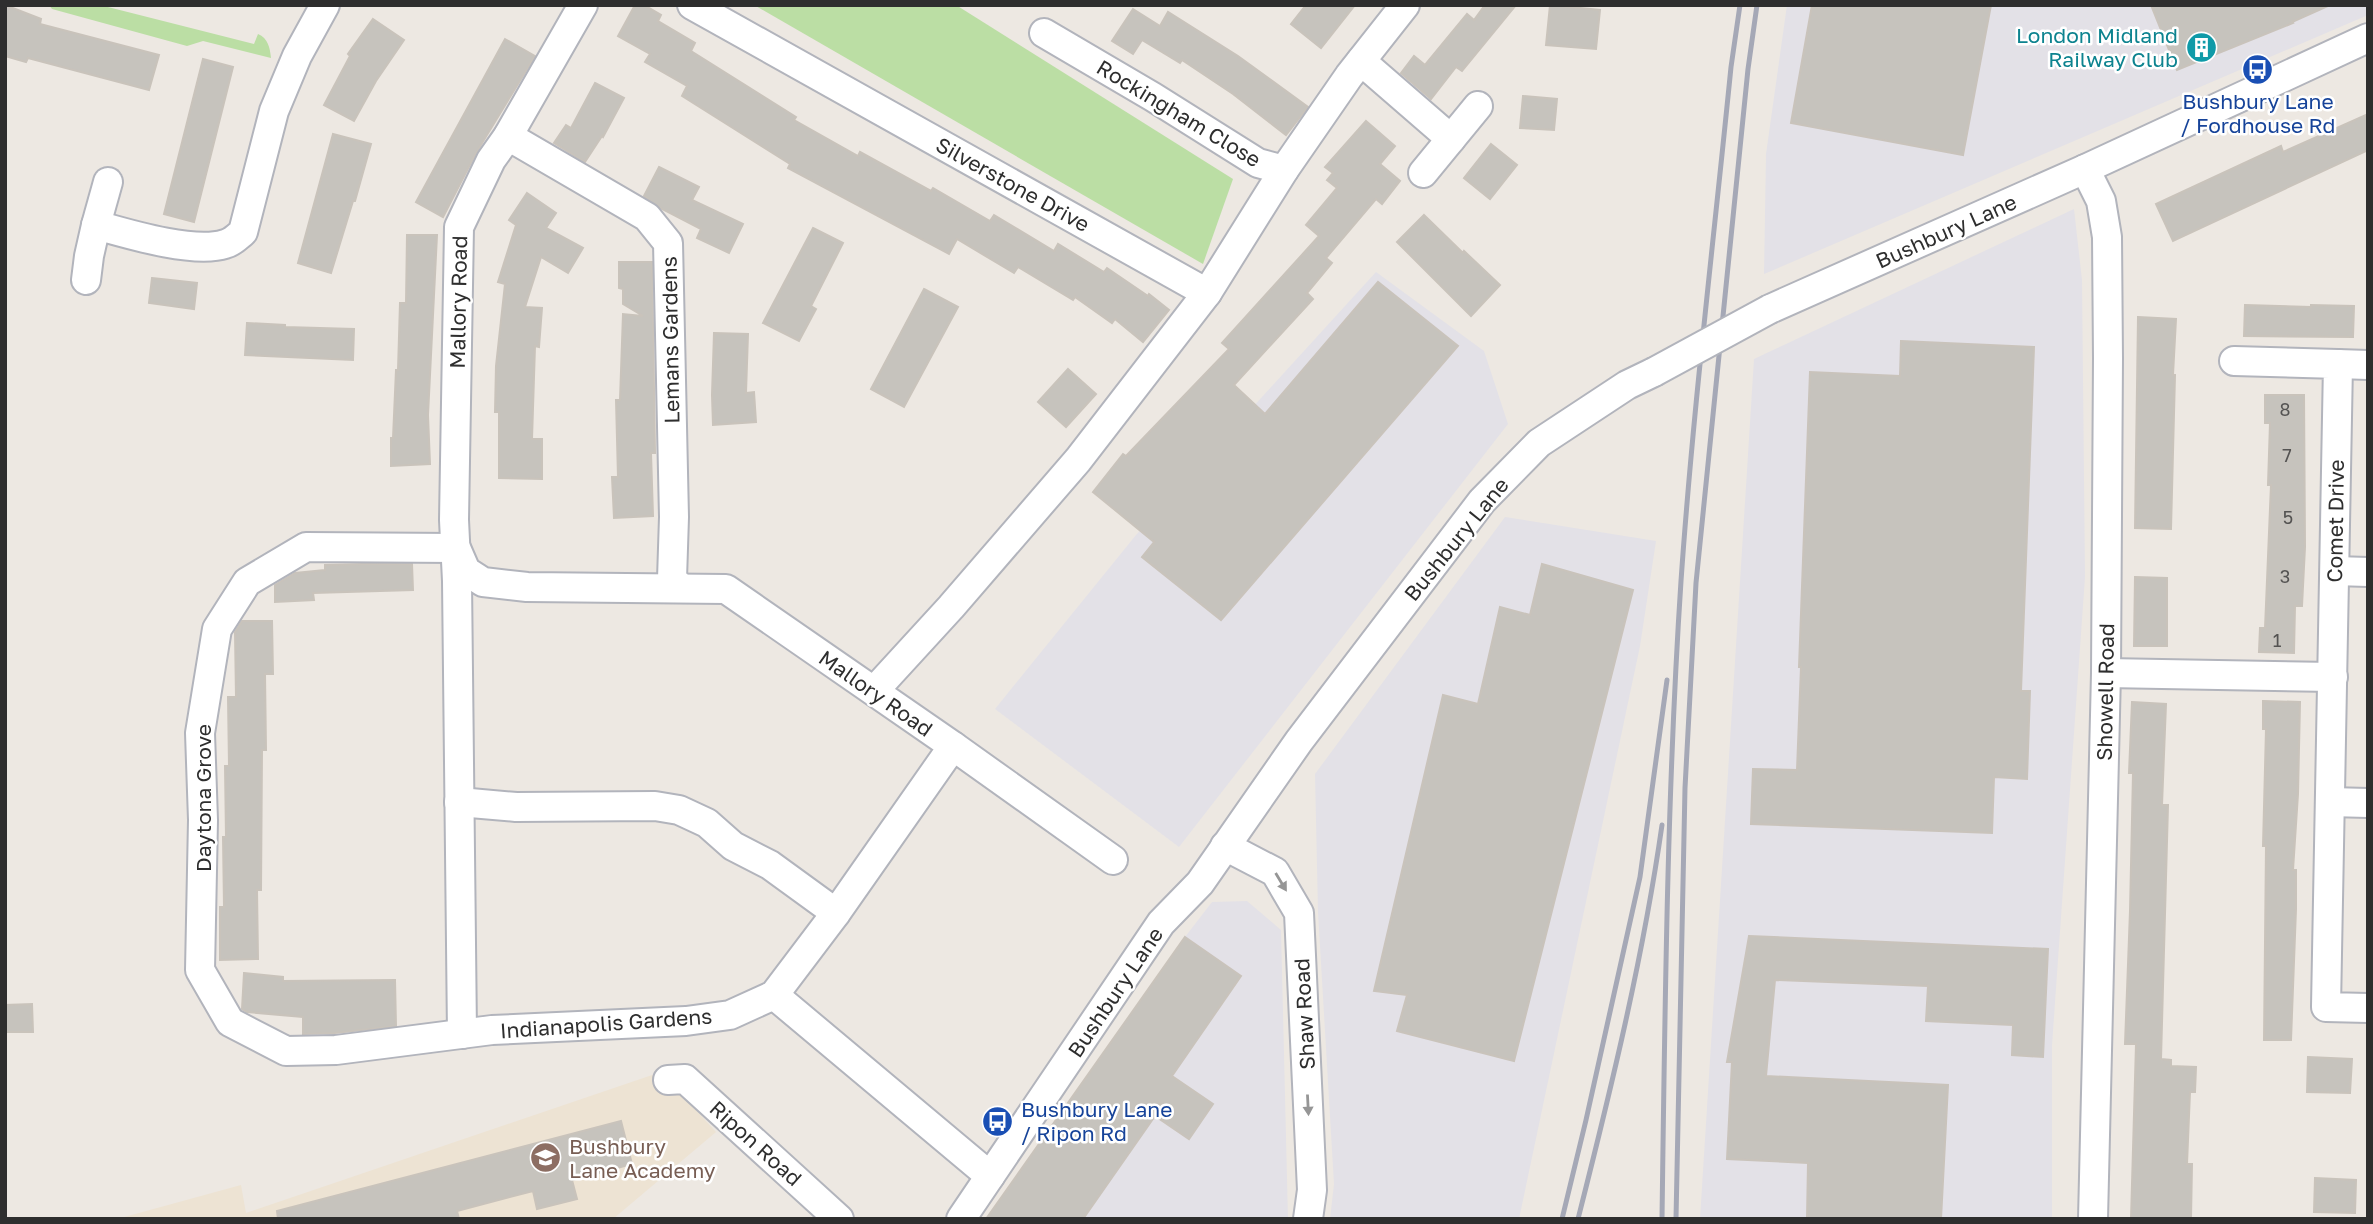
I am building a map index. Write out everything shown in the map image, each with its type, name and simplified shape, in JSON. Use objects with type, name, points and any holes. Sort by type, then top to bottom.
[{"type":"street","points":[[96,225],[170,243],[214,246],[234,240],[243,232],[274,111],[307,33],[325,5]]},
{"type":"street","name":"Mallory Road","points":[[462,1034],[454,520],[459,227],[491,160],[583,5]]},
{"type":"street","name":"Silverstone Drive","points":[[692,5],[1207,293]]},
{"type":"street","name":"Rockingham Close","points":[[1044,33],[1258,163],[1284,170],[1361,61],[1405,5]]},
{"type":"street","name":"Bushbury Lane","points":[[961,1219],[1161,923],[1199,883],[1299,741],[1482,500],[1539,443],[1627,385],[1770,309],[2085,169],[2368,38]]},
{"type":"street","points":[[1361,61],[1451,139]]},
{"type":"street","points":[[1423,173],[1478,106]]},
{"type":"street","name":"Lemans Gardens","points":[[508,135],[647,217],[668,243],[674,517],[672,579],[680,587]]},
{"type":"street","name":"Showell Road","points":[[2085,169],[2101,201],[2107,237],[2106,673],[2093,1219]]},
{"type":"street","points":[[874,691],[951,607],[1078,460],[1207,293],[1284,170]]},
{"type":"street","points":[[86,280],[89,256],[108,181]]},
{"type":"street","points":[[2234,361],[2368,365]]},
{"type":"street","name":"Comet Drive","points":[[2338,364],[2326,1007],[2368,1008]]},
{"type":"street","name":"Daytona Grove","points":[[434,1037],[336,1050],[286,1051],[230,1023],[200,970],[203,820],[200,733],[217,629],[247,583],[306,547],[456,548]]},
{"type":"street","name":"Mallory Road","points":[[456,548],[466,571],[483,582],[541,588],[607,590],[680,587],[726,589],[874,691],[949,751],[1113,860]]},
{"type":"street","points":[[2334,571],[2368,572]]},
{"type":"street","points":[[2106,673],[2333,677]]},
{"type":"street","name":"Indianapolis Gardens","points":[[434,1037],[719,1017],[730,1015],[775,995],[836,914],[949,751]]},
{"type":"street","points":[[459,802],[516,807],[654,806],[680,810],[708,823],[733,846],[770,865],[836,914]]},
{"type":"street","points":[[2330,802],[2368,803]]},
{"type":"street","name":"Shaw Road","points":[[1225,846],[1275,872],[1299,913],[1312,1190],[1308,1219]]},
{"type":"street","points":[[775,995],[990,1176]]},
{"type":"street","name":"Ripon Road","points":[[668,1080],[685,1079],[839,1219]]},
{"type":"shaded area","points":[[1787,5],[2368,5],[2368,15],[1764,274],[1766,154]]},
{"type":"shaded area","points":[[2074,209],[2082,280],[2085,577],[2052,1045],[2052,1219],[1700,1219],[1754,359]]},
{"type":"shaded area","points":[[1376,272],[1484,351],[1508,424],[1179,847],[995,709],[1136,535]]},
{"type":"shaded area","points":[[1505,517],[1656,541],[1640,646],[1519,1219],[1330,1219],[1334,1184],[1318,912],[1315,774]]},
{"type":"shaded area","points":[[1247,901],[1281,930],[1288,1219],[986,1219],[1212,902]]},
{"type":"shaded area","name":"Bushbury Lane Academy","points":[[661,1072],[716,1132],[613,1219],[117,1219],[241,1185],[246,1213]]},
{"type":"green space","points":[[49,5],[100,5],[254,44],[258,34],[266,41],[271,58],[203,41],[187,46],[52,9]]},
{"type":"green space","points":[[754,5],[956,5],[1233,179],[1203,264]]},
{"type":"building","points":[[5,5],[41,19],[40,24],[159,55],[149,90],[28,58],[26,62],[5,56]]},
{"type":"building","points":[[635,5],[644,5],[661,15],[658,21],[695,43],[691,51],[796,117],[794,120],[858,156],[860,152],[931,191],[933,188],[990,221],[994,215],[1054,251],[1058,244],[1104,272],[1107,268],[1169,310],[1143,342],[1115,319],[1112,323],[1075,297],[1073,300],[1018,267],[1014,273],[957,239],[949,254],[788,168],[790,164],[682,96],[687,86],[645,62],[650,54],[618,36]]},
{"type":"building","points":[[1306,5],[1355,5],[1321,48],[1291,24]]},
{"type":"building","points":[[1485,5],[1516,5],[1462,71],[1456,67],[1431,99],[1401,73],[1414,56],[1425,65],[1467,14],[1474,20]]},
{"type":"building","points":[[1550,5],[1600,10],[1596,49],[1546,45]]},
{"type":"building","points":[[1812,5],[1991,5],[1963,155],[1791,123]]},
{"type":"building","name":"London Midland Railway Club","points":[[2151,5],[2330,5],[2177,70]]},
{"type":"building","points":[[1133,9],[1160,26],[1168,12],[1238,56],[1308,107],[1286,135],[1233,94],[1182,60],[1180,63],[1142,40],[1133,54],[1112,41]]},
{"type":"building","points":[[373,19],[404,40],[376,81],[354,121],[324,105],[350,56],[348,54]]},
{"type":"building","points":[[505,39],[535,56],[476,153],[443,217],[416,202]]},
{"type":"building","points":[[203,59],[233,67],[194,222],[164,214]]},
{"type":"building","points":[[595,83],[624,98],[603,137],[585,162],[554,143],[566,125],[571,128]]},
{"type":"building","points":[[1523,96],[1557,99],[1554,130],[1520,128]]},
{"type":"building","points":[[2368,114],[2368,150],[2173,241],[2156,204],[2281,146],[2283,152]]},
{"type":"building","points":[[1366,121],[1395,146],[1380,164],[1400,181],[1382,204],[1376,199],[1326,258],[1332,263],[1307,293],[1313,299],[1234,385],[1265,414],[1378,282],[1458,346],[1221,620],[1142,557],[1154,542],[1093,492],[1123,454],[1126,456],[1229,349],[1222,343],[1319,236],[1306,225],[1337,188],[1327,180],[1333,173],[1325,167]]},
{"type":"building","points":[[333,134],[371,144],[331,273],[298,263]]},
{"type":"building","points":[[1491,144],[1517,165],[1490,199],[1464,178]]},
{"type":"building","points":[[659,167],[699,187],[692,200],[743,224],[729,253],[697,238],[701,229],[662,209],[644,196]]},
{"type":"building","points":[[527,193],[556,213],[546,228],[583,248],[568,273],[541,257],[525,307],[542,308],[539,347],[535,346],[532,439],[542,439],[542,479],[499,478],[499,412],[495,412],[496,366],[505,284],[498,282],[516,225],[509,220]]},
{"type":"building","points":[[1424,215],[1500,285],[1471,316],[1397,242]]},
{"type":"building","points":[[813,228],[843,243],[811,306],[816,309],[799,341],[763,323]]},
{"type":"building","points":[[407,235],[437,235],[428,415],[430,464],[391,466],[400,303],[406,303]]},
{"type":"building","points":[[619,262],[652,262],[655,453],[651,453],[653,516],[614,518],[612,477],[618,477],[616,400],[620,400],[623,314],[643,316],[623,304],[623,289],[619,288]]},
{"type":"building","points":[[152,278],[197,283],[194,309],[149,303]]},
{"type":"building","points":[[924,289],[958,307],[904,407],[871,389]]},
{"type":"building","points":[[2245,305],[2354,306],[2353,337],[2244,336]]},
{"type":"building","points":[[2138,317],[2176,319],[2171,529],[2135,528]]},
{"type":"building","points":[[247,323],[354,329],[353,360],[245,355]]},
{"type":"building","points":[[714,333],[748,334],[746,393],[754,392],[756,422],[713,425]]},
{"type":"building","points":[[1901,341],[2034,347],[2021,691],[2030,691],[2027,779],[1994,777],[1992,833],[1751,824],[1753,769],[1797,770],[1810,372],[1900,376]]},
{"type":"building","points":[[1068,369],[1096,394],[1066,427],[1038,402]]},
{"type":"building","points":[[2265,395],[2304,395],[2305,547],[2302,606],[2295,606],[2294,653],[2259,652],[2260,628],[2265,628],[2271,485],[2268,485],[2270,423],[2265,423]]},
{"type":"building","points":[[412,564],[413,590],[313,593],[314,600],[275,602],[275,585],[295,573],[325,570],[325,565]]},
{"type":"building","points":[[1542,564],[1633,590],[1514,1061],[1397,1031],[1407,995],[1374,991],[1443,695],[1478,704],[1500,607],[1530,615]]},
{"type":"building","points":[[2135,577],[2167,578],[2167,646],[2134,646]]},
{"type":"building","points":[[242,621],[272,621],[273,674],[265,674],[266,750],[262,750],[261,890],[257,890],[258,959],[220,960],[220,907],[224,907],[223,837],[226,837],[225,766],[229,766],[228,697],[236,697],[235,632]]},
{"type":"building","points":[[2263,701],[2300,702],[2293,870],[2296,870],[2296,909],[2291,1040],[2264,1040],[2266,846],[2263,846],[2266,729],[2263,729]]},
{"type":"building","points":[[2132,702],[2166,704],[2162,805],[2168,805],[2161,1059],[2171,1060],[2171,1066],[2196,1067],[2195,1092],[2190,1092],[2187,1164],[2192,1164],[2191,1219],[2131,1219],[2136,1044],[2125,1044],[2133,773],[2129,773]]},
{"type":"building","points":[[1749,936],[2048,949],[2043,1057],[2012,1055],[2013,1025],[1926,1021],[1928,986],[1775,980],[1766,1076],[1948,1085],[1941,1219],[1807,1219],[1808,1163],[1727,1159],[1732,1062],[1727,1062]]},
{"type":"building","points":[[1185,937],[1241,976],[1172,1076],[1213,1104],[1189,1139],[1155,1116],[1083,1219],[986,1219]]},
{"type":"building","points":[[244,973],[283,977],[283,981],[395,980],[396,1026],[303,1034],[303,1017],[247,1012],[242,1009]]},
{"type":"building","points":[[32,1004],[33,1032],[5,1032],[5,1005]]},
{"type":"building","points":[[2308,1057],[2352,1059],[2350,1093],[2307,1092]]},
{"type":"building","points":[[621,1121],[632,1164],[572,1180],[577,1199],[537,1209],[533,1191],[457,1211],[459,1219],[278,1219],[277,1211]]},
{"type":"building","points":[[2315,1178],[2356,1180],[2355,1213],[2314,1212]]},
{"type":"railway","points":[[1662,1219],[1670,820],[1681,581],[1704,324],[1740,5]]},
{"type":"railway","points":[[1676,1219],[1685,788],[1696,583],[1748,69],[1757,5]]},
{"type":"railway","points":[[1562,1219],[1640,877],[1667,680]]},
{"type":"railway","points":[[1578,1219],[1636,974],[1662,825]]},
{"type":"place","name":"London Midland Railway Club","points":[[2201,47]]},
{"type":"place","name":"Bushbury Lane / Fordhouse Rd","points":[[2258,69]]},
{"type":"place","name":"Bushbury Lane / Ripon Rd","points":[[998,1121]]},
{"type":"place","name":"Bushbury Lane Academy","points":[[546,1158]]}]
